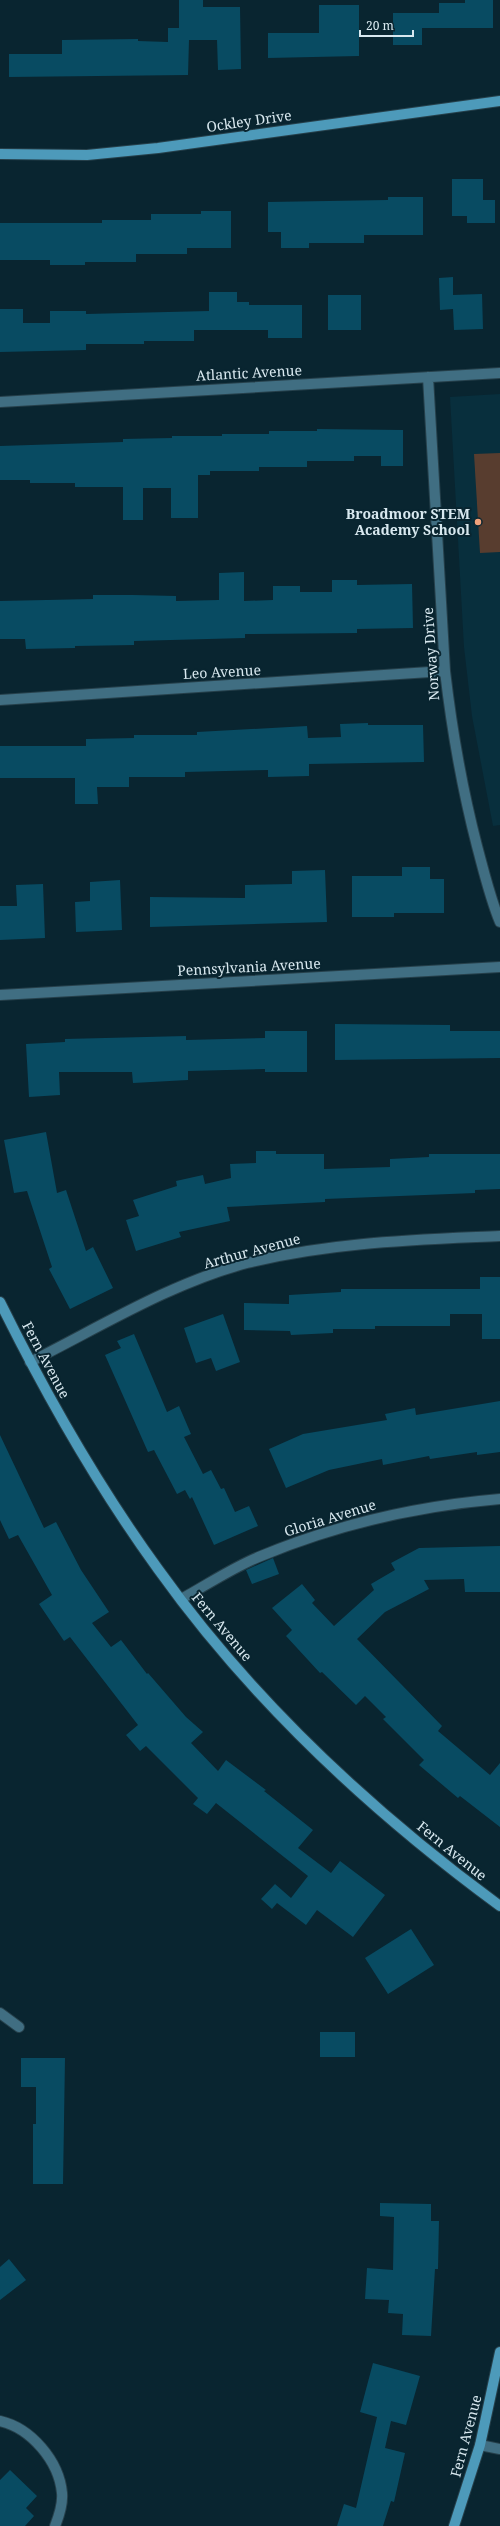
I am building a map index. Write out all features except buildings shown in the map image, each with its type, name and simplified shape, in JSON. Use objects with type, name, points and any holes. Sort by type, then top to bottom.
[{"type":"street","name":"Ockley Drive","points":[[0,154],[87,155],[158,148],[500,101]]},
{"type":"street","name":"Atlantic Avenue","points":[[0,402],[500,372]]},
{"type":"street","name":"Norway Drive","points":[[428,377],[445,671],[450,716],[464,797],[485,877],[500,922]]},
{"type":"street","name":"Leo Avenue","points":[[0,700],[445,671]]},
{"type":"street","name":"Pennsylvania Avenue","points":[[0,995],[500,968]]},
{"type":"street","name":"Arthur Avenue","points":[[30,1362],[187,1284],[246,1264],[307,1250],[369,1242],[500,1236]]},
{"type":"street","name":"Fern Avenue","points":[[0,1302],[30,1362],[73,1441],[118,1512],[181,1599],[230,1659],[292,1727],[381,1811],[454,1872],[500,1906]]},
{"type":"street","name":"Gloria Avenue","points":[[181,1599],[259,1556],[356,1522],[434,1506],[500,1499]]},
{"type":"street","points":[[0,2013],[19,2027]]},
{"type":"street","name":"Fern Avenue","points":[[454,2526],[480,2445],[500,2352]]},
{"type":"street","points":[[0,2421],[28,2434],[53,2466],[62,2494],[55,2526]]},
{"type":"street","points":[[480,2445],[500,2449]]},
{"type":"shaded area","name":"Broadmoor STEM Academy School","points":[[500,394],[500,825],[493,826],[472,716],[464,647],[450,397]]},
{"type":"shaded area","points":[[500,453],[500,552],[480,553],[474,454]]},
{"type":"place","name":"Broadmoor STEM Academy School","points":[[478,522]]}]
